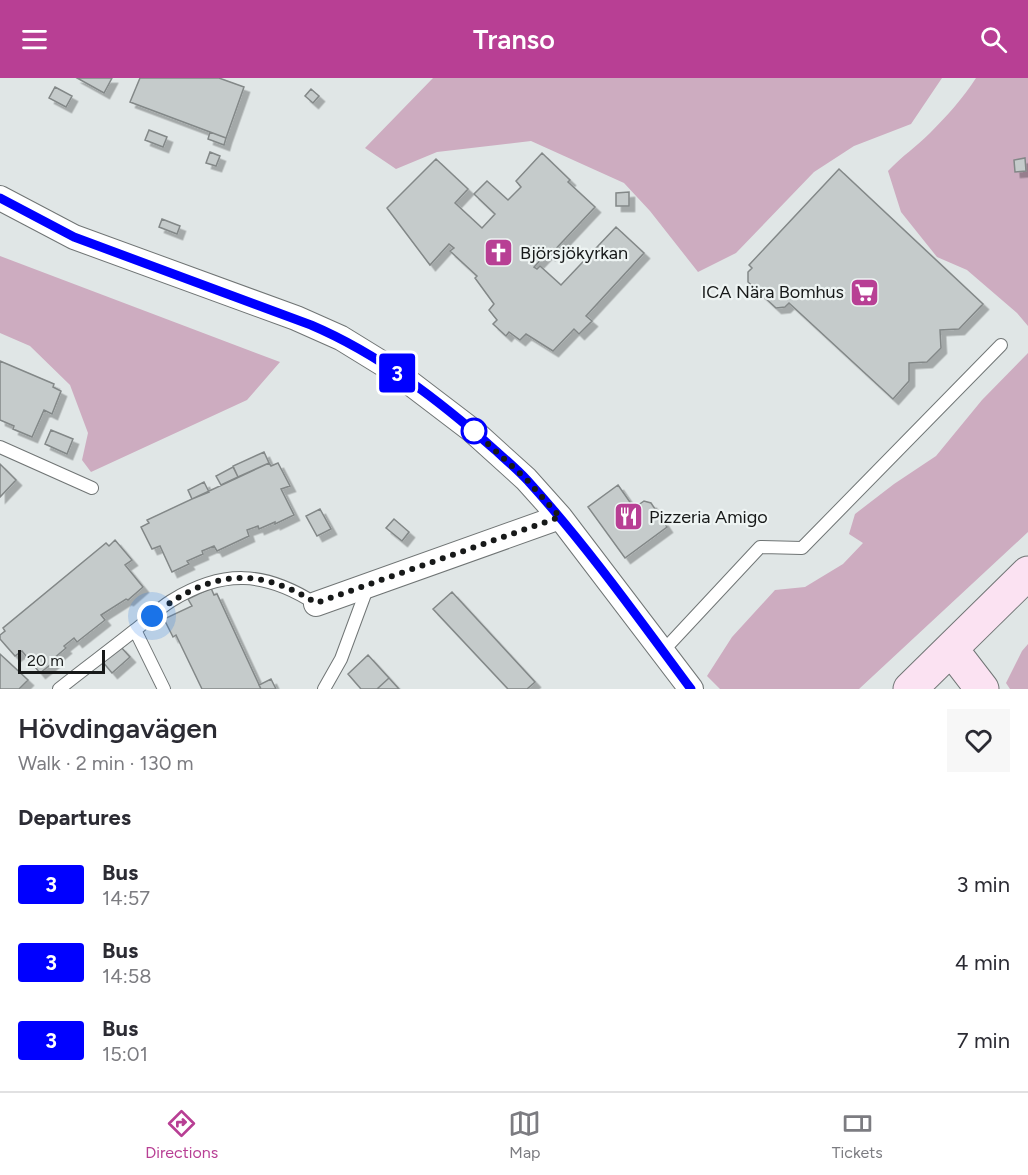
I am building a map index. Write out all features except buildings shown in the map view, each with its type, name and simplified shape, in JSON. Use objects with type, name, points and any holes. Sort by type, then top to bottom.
[{"type":"street","points":[[0,198],[74,237],[297,318],[341,338],[393,370],[474,431],[526,479],[560,517],[691,689]]},
{"type":"street","points":[[316,603],[560,517]]},
{"type":"street","points":[[910,689],[1028,573]]},
{"type":"street","points":[[952,650],[982,689]]},
{"type":"lane","points":[[663,651],[760,547],[802,548],[1001,345]]},
{"type":"lane","points":[[0,447],[92,488]]},
{"type":"lane","points":[[59,689],[170,602],[203,584],[237,576],[269,582],[296,591],[316,603]]},
{"type":"lane","points":[[324,689],[341,659],[368,586]]},
{"type":"lane","points":[[135,630],[164,689]]},
{"type":"shaded area","points":[[433,78],[942,78],[911,124],[854,146],[814,172],[736,253],[698,272],[650,211],[624,183],[531,141],[437,152],[396,169],[365,148]]},
{"type":"shaded area","points":[[976,78],[1028,78],[1028,326],[1017,313],[967,270],[937,257],[901,212],[888,171],[943,120]]},
{"type":"shaded area","points":[[0,256],[280,362],[247,400],[91,472],[82,460],[88,433],[70,385],[30,346],[0,333]]},
{"type":"shaded area","points":[[1028,353],[1028,532],[859,689],[720,689],[707,676],[732,637],[775,590],[805,587],[843,564],[863,543],[849,534],[855,514],[936,456],[982,400]]},
{"type":"shaded area","points":[[1028,644],[1028,689],[1010,689],[1006,683]]},
{"type":"bus line","name":"3","points":[[0,198],[74,237],[297,318],[341,338],[393,370],[474,431],[526,479],[560,517],[691,689]]},
{"type":"place","name":"Björsjökyrkan","points":[[499,253]]},
{"type":"place","name":"ICA Nära Bomhus","points":[[865,292]]},
{"type":"place","name":"Pizzeria Amigo","points":[[628,517]]},
{"type":"route","points":[[152,616],[170,602],[203,584],[237,576],[269,582],[296,591],[316,603],[560,517],[526,479],[474,431]]}]
